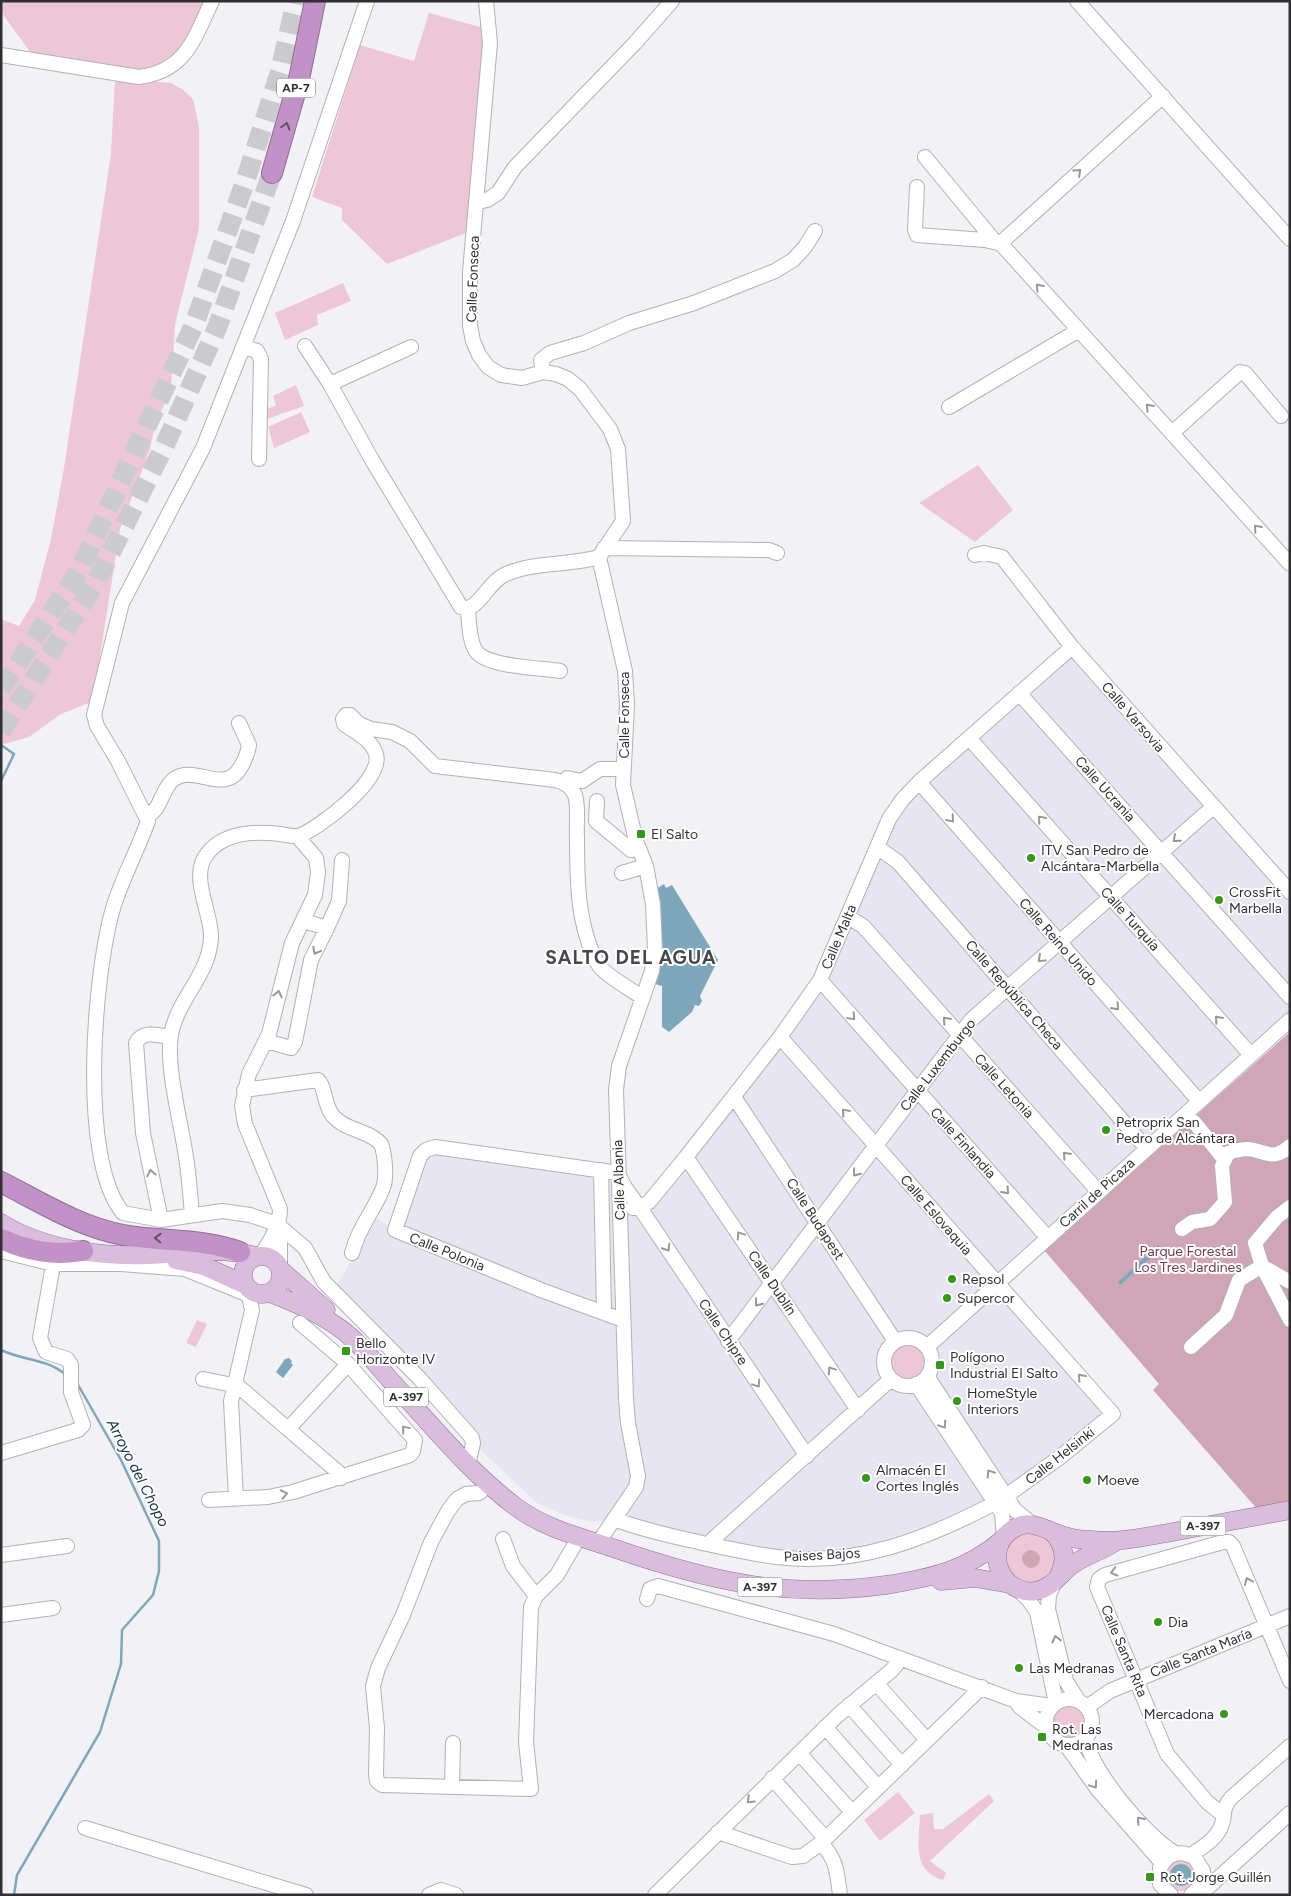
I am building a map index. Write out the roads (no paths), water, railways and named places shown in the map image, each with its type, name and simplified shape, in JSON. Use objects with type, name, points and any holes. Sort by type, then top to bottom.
[{"type":"highway","name":"AP-7","points":[[272,173],[299,79],[316,1]]},
{"type":"highway","points":[[1,1182],[98,1229],[139,1238],[176,1239],[226,1246],[252,1254]]},
{"type":"highway","points":[[1,1239],[54,1259],[83,1251]]},
{"type":"main road","name":"A-397","points":[[1,1223],[42,1242],[83,1251],[148,1255],[252,1254],[274,1259],[281,1269],[330,1314],[342,1330]]},
{"type":"main road","points":[[247,1289],[243,1277],[244,1267],[252,1254]]},
{"type":"main road","name":"A-397","points":[[148,1255],[204,1266],[256,1293],[268,1293],[307,1308],[342,1330],[362,1348],[468,1465],[488,1485],[531,1517],[579,1537],[690,1572],[770,1589],[805,1591],[861,1588],[928,1579],[975,1560],[1018,1526],[1032,1524],[1065,1536],[1115,1542]]},
{"type":"main road","points":[[268,1293],[280,1283],[281,1269]]},
{"type":"main road","name":"A-397","points":[[928,1579],[938,1582],[976,1578],[1037,1591],[1081,1559],[1115,1542],[1290,1510]]},
{"type":"main road","points":[[1051,1531],[1060,1542],[1064,1555],[1057,1578]]},
{"type":"main road","points":[[1003,1539],[997,1553],[998,1567],[1013,1586]]},
{"type":"street","points":[[1,55],[139,77],[154,75],[168,69],[189,50],[212,1]]},
{"type":"street","points":[[367,1],[293,222],[203,448],[122,602],[94,715],[98,726],[147,816],[133,859],[114,904],[104,946],[97,1004],[95,1123],[109,1184],[117,1206],[123,1213],[161,1220],[222,1211],[238,1212],[277,1224],[305,1248],[324,1282],[420,1379],[472,1438],[473,1443],[468,1465]]},
{"type":"street","name":"Calle Fonseca","points":[[486,1],[490,43],[478,202],[470,272],[470,326],[473,341],[484,361],[501,375],[522,378],[543,372]]},
{"type":"street","points":[[478,202],[487,200],[498,193],[515,167],[635,43],[672,1]]},
{"type":"street","points":[[1077,1],[1290,239]]},
{"type":"street","points":[[917,187],[915,230],[917,235],[998,243],[1163,96]]},
{"type":"street","points":[[925,157],[992,238],[1079,330],[1290,564]]},
{"type":"street","points":[[602,552],[623,521],[618,450],[614,439],[596,409],[580,390],[568,380],[556,374],[543,372],[541,360],[546,354],[584,343],[629,323],[694,303],[775,270],[793,260],[806,247],[815,231]]},
{"type":"street","points":[[949,407],[1079,330]]},
{"type":"street","points":[[305,346],[330,384],[372,460],[461,607],[468,609],[476,604],[491,584],[515,570],[583,562],[602,552],[702,548],[769,550],[777,553]]},
{"type":"street","points":[[244,347],[257,352],[261,359],[260,458]]},
{"type":"street","points":[[330,384],[411,347]]},
{"type":"street","points":[[1172,434],[1240,372],[1245,374],[1281,416]]},
{"type":"street","name":"Calle Fonseca","points":[[602,552],[625,671],[627,705],[623,785],[628,813]]},
{"type":"street","name":"Calle Varsovia","points":[[974,555],[984,552],[1002,557],[1072,648],[1212,807],[1290,892]]},
{"type":"street","points":[[468,609],[474,644],[476,651],[481,656],[500,663],[560,671]]},
{"type":"street","name":"Calle Malta","points":[[620,1217],[626,1211],[640,1208],[649,1202],[734,1097],[780,1037],[820,980],[889,819],[902,800],[918,782],[1072,648]]},
{"type":"street","name":"Calle Ucrania","points":[[1019,693],[1290,997]]},
{"type":"street","points":[[192,1215],[186,1154],[173,1076],[170,1037],[181,1005],[196,984],[209,952],[211,929],[200,876],[205,856],[215,845],[235,835],[259,833],[297,836],[340,811],[370,778],[377,759],[368,741],[344,724],[343,718],[346,715],[371,729],[392,732],[410,741],[435,766],[564,782],[570,787],[576,801],[578,886],[582,916],[589,941],[598,966],[643,998]]},
{"type":"street","points":[[147,816],[154,813],[167,787],[180,776],[188,774],[220,780],[235,774],[240,769],[248,751],[248,739],[239,723]]},
{"type":"street","name":"Calle Turquía","points":[[969,738],[1251,1055]]},
{"type":"street","points":[[567,778],[582,781],[600,769],[616,769]]},
{"type":"street","name":"Calle Reino Unido","points":[[918,782],[1199,1100]]},
{"type":"street","points":[[596,801],[596,821],[631,850],[639,849]]},
{"type":"street","name":"Calle Luxemburgo","points":[[728,1341],[971,1020],[1212,807]]},
{"type":"street","name":"Calle Albania","points":[[598,1543],[636,1486],[638,1476],[628,1423],[616,1090],[619,1066],[652,971],[655,949],[653,904],[646,866],[628,813]]},
{"type":"street","points":[[252,1254],[270,1242],[280,1216],[279,1202],[245,1124],[242,1106],[248,1074],[266,1041],[285,963],[292,943],[315,895],[318,872],[313,853],[297,836]]},
{"type":"street","name":"Calle República Checa","points":[[877,847],[898,862],[1147,1149]]},
{"type":"street","points":[[266,1041],[291,1048],[295,1042],[299,1011],[311,960],[339,901],[342,860]]},
{"type":"street","points":[[622,873],[646,866]]},
{"type":"street","name":"Calle Letonia","points":[[848,917],[863,926],[1098,1191]]},
{"type":"street","points":[[304,921],[326,928]]},
{"type":"street","name":"Calle Finlandia","points":[[820,980],[1048,1238]]},
{"type":"street","name":"Carril de Picaza","points":[[928,1346],[1290,1020]]},
{"type":"street","points":[[161,1220],[143,1133],[136,1043],[138,1038],[144,1035],[170,1037]]},
{"type":"street","name":"Calle Eslovaquia","points":[[780,1037],[1113,1414]]},
{"type":"street","points":[[244,1090],[318,1080],[322,1084],[324,1098],[333,1116],[342,1124],[375,1139],[381,1144],[382,1189],[362,1224],[352,1253]]},
{"type":"street","name":"Calle Budapest","points":[[734,1097],[895,1341]]},
{"type":"street","points":[[1194,1122],[1224,1159]]},
{"type":"street","points":[[1182,1229],[1192,1222],[1210,1219],[1226,1202],[1222,1166],[1228,1154],[1242,1149],[1268,1156],[1280,1153],[1290,1146]]},
{"type":"street","name":"Calle Polonia","points":[[618,1173],[435,1147],[426,1150],[420,1156],[395,1230],[623,1320]]},
{"type":"street","name":"Calle Dublín","points":[[686,1157],[858,1410]]},
{"type":"street","points":[[602,1170],[604,1313]]},
{"type":"street","points":[[618,1173],[624,1186],[640,1208]]},
{"type":"street","name":"Calle Chipre","points":[[640,1208],[807,1456]]},
{"type":"street","points":[[1290,1208],[1277,1217],[1255,1243],[1262,1266],[1290,1320]]},
{"type":"street","points":[[277,1224],[280,1234],[281,1269]]},
{"type":"street","points":[[1,1250],[54,1259],[185,1269],[247,1289],[252,1310],[231,1401],[236,1498]]},
{"type":"street","points":[[1,1453],[78,1430],[83,1425],[71,1379],[71,1366],[67,1359],[46,1352],[40,1338],[54,1259]]},
{"type":"street","points":[[1262,1266],[1290,1282]]},
{"type":"street","points":[[1191,1346],[1226,1315],[1239,1280],[1262,1266]]},
{"type":"street","points":[[252,1310],[268,1293]]},
{"type":"street","points":[[209,1500],[268,1497],[340,1478],[410,1455],[415,1446],[415,1440],[348,1364],[300,1323]]},
{"type":"street","points":[[914,1339],[928,1346],[933,1358],[932,1368],[921,1380],[906,1386],[891,1379],[885,1370],[885,1357],[889,1347],[895,1341],[914,1339]]},
{"type":"street","points":[[289,1428],[348,1364]]},
{"type":"street","points":[[203,1379],[238,1386],[338,1472],[340,1478]]},
{"type":"street","points":[[711,1545],[712,1540],[891,1379]]},
{"type":"street","points":[[921,1380],[1000,1500],[1004,1519],[1003,1539]]},
{"type":"street","name":"Calle Helsinki","points":[[1000,1500],[1059,1458],[1113,1414]]},
{"type":"street","points":[[488,1485],[479,1493],[466,1494],[457,1499],[448,1511],[431,1542],[373,1686],[377,1728],[377,1781],[382,1785],[531,1789],[526,1742],[527,1672],[531,1607],[536,1596],[557,1575],[579,1537]]},
{"type":"street","points":[[1000,1500],[1032,1524]]},
{"type":"street","name":"Paises Bajos","points":[[614,1520],[633,1527],[711,1545],[777,1558],[803,1559],[851,1556],[914,1541],[1000,1500]]},
{"type":"street","points":[[502,1539],[513,1566],[536,1596]]},
{"type":"street","name":"Calle Santa Rita","points":[[1222,1814],[1207,1802],[1167,1754],[1097,1583],[1105,1574],[1226,1542],[1233,1546],[1267,1626]]},
{"type":"street","points":[[1,1555],[67,1546]]},
{"type":"street","points":[[1057,1578],[1049,1595],[1048,1609],[1066,1681],[1082,1703],[1092,1722],[1086,1738],[1077,1744],[1066,1745]]},
{"type":"street","points":[[647,1599],[648,1591],[658,1586],[834,1634],[1016,1701],[1054,1704],[1067,1699],[1082,1703]]},
{"type":"street","points":[[1013,1586],[1028,1599],[1037,1612],[1054,1704],[1046,1716],[1046,1727],[1051,1737],[1066,1745],[1103,1797],[1162,1863]]},
{"type":"street","points":[[1,1615],[53,1608]]},
{"type":"street","name":"Calle Santa María","points":[[1082,1703],[1290,1616]]},
{"type":"street","points":[[1267,1626],[1290,1681]]},
{"type":"street","points":[[655,1895],[772,1778],[849,1705],[892,1670],[901,1660]]},
{"type":"street","points":[[876,1683],[927,1740]]},
{"type":"street","points":[[718,1832],[792,1857],[803,1856],[823,1840],[982,1687]]},
{"type":"street","points":[[1016,1701],[1020,1708],[1046,1727]]},
{"type":"street","points":[[849,1705],[902,1765]]},
{"type":"street","points":[[825,1728],[878,1787]]},
{"type":"street","points":[[1086,1738],[1095,1764],[1112,1789],[1159,1842],[1175,1853],[1191,1855],[1202,1866],[1201,1891]]},
{"type":"street","points":[[452,1787],[453,1743]]},
{"type":"street","points":[[1191,1855],[1205,1846],[1218,1833],[1223,1822],[1222,1814],[1230,1798],[1290,1746]]},
{"type":"street","points":[[799,1753],[852,1812]]},
{"type":"street","points":[[772,1778],[823,1840],[832,1854],[836,1863],[840,1895]]},
{"type":"street","points":[[1201,1891],[1290,1813]]},
{"type":"street","points":[[85,1828],[306,1895]]},
{"type":"street","points":[[1171,1895],[1157,1889],[1162,1863],[1175,1853]]},
{"type":"street","points":[[429,1895],[441,1890],[456,1895]]},
{"type":"water","points":[[664,884],[666,888],[672,885],[718,960],[700,996],[702,1001],[699,1006],[695,1005],[692,1012],[669,1032],[662,1027],[662,986],[655,984],[660,953],[656,889]]},
{"type":"water","points":[[1158,1245],[1161,1249],[1120,1285],[1118,1282]]},
{"type":"water","points":[[289,1358],[293,1365],[283,1378],[276,1372],[285,1359]]},
{"type":"water","points":[[1181,1864],[1189,1867],[1192,1875],[1189,1883],[1181,1886],[1173,1883],[1170,1875],[1173,1867]]},
{"type":"waterway","name":"Arroyo del Chopo","points":[[1,745],[14,754],[1,781]]},
{"type":"waterway","name":"Arroyo del Chopo","points":[[1,1350],[51,1365],[66,1375]]},
{"type":"waterway","name":"Arroyo del Chopo","points":[[14,1895],[17,1875],[100,1732],[121,1664],[122,1630],[153,1595],[159,1571],[159,1541],[121,1460],[77,1383]]},
{"type":"tunnel","points":[[1,689],[79,571],[194,325],[246,179],[280,72],[296,1]]},
{"type":"tunnel","points":[[1,731],[96,582],[164,447],[217,328],[272,173]]},
{"type":"place","name":"El Salto","points":[[641,834]]},
{"type":"place","name":"ITV San Pedro de Alcántara-Marbella","points":[[1031,858]]},
{"type":"place","name":"CrossFit Marbella","points":[[1219,900]]},
{"type":"place","name":"Petroprix San Pedro de Alcántara","points":[[1106,1130]]},
{"type":"place","name":"Repsol","points":[[952,1279]]},
{"type":"place","name":"Supercor","points":[[947,1298]]},
{"type":"place","name":"Bello Horizonte IV","points":[[346,1351]]},
{"type":"place","name":"Polígono Industrial El Salto","points":[[940,1365]]},
{"type":"place","name":"HomeStyle Interiors","points":[[957,1401]]},
{"type":"place","name":"Almacén El Cortes Inglés","points":[[866,1478]]},
{"type":"place","name":"Moeve","points":[[1087,1480]]},
{"type":"place","name":"Dia","points":[[1158,1622]]},
{"type":"place","name":"Las Medranas","points":[[1019,1668]]},
{"type":"place","name":"Mercadona","points":[[1224,1714]]},
{"type":"place","name":"Rot. Las Medranas","points":[[1042,1737]]},
{"type":"place","name":"Rot. Jorge Guillén","points":[[1150,1877]]},
{"type":"district","name":"SALTO DEL AGUA","points":[[631,957]]},
{"type":"park label","name":"Parque Forestal Los Tres Jardines","points":[[1188,1260]]}]
